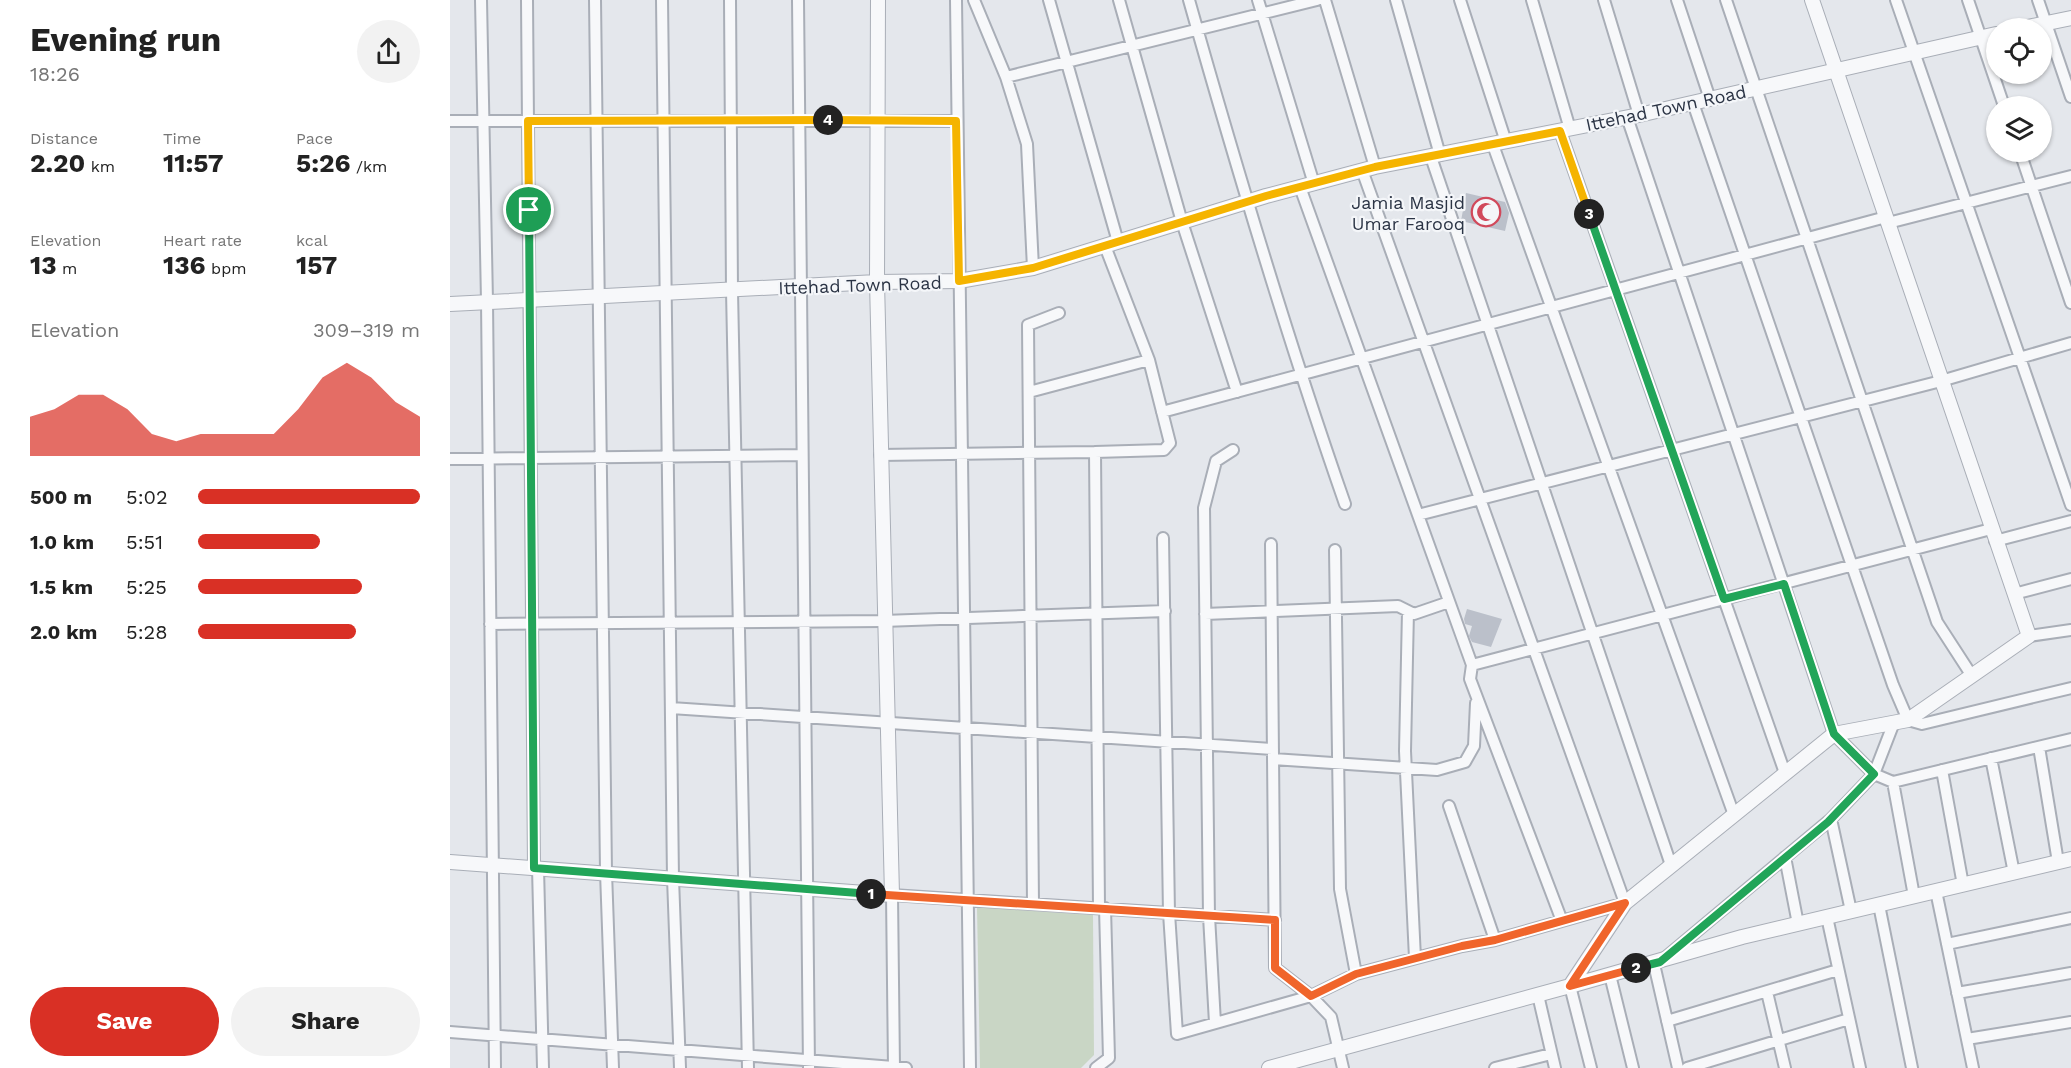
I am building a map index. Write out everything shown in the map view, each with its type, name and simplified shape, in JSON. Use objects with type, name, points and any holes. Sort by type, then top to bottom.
[{"type":"street","points":[[481,0],[487,301],[491,865],[495,1068]]},
{"type":"street","points":[[527,0],[532,623],[536,868],[543,1068]]},
{"type":"street","points":[[596,0],[606,872],[613,1068]]},
{"type":"street","points":[[662,0],[673,878],[680,1068]]},
{"type":"street","points":[[730,0],[732,291],[748,1068]]},
{"type":"street","points":[[798,0],[809,1064]]},
{"type":"street","points":[[878,0],[880,455],[892,895],[894,1068]]},
{"type":"street","points":[[956,0],[970,1068]]},
{"type":"street","points":[[974,0],[1006,77],[1026,144],[1033,268]]},
{"type":"street","points":[[880,455],[1164,450],[1170,442],[1149,360],[1112,244],[1068,62],[1049,0]]},
{"type":"street","points":[[1119,0],[1182,222],[1237,392]]},
{"type":"street","points":[[1189,0],[1246,202],[1300,375],[1346,504]]},
{"type":"street","points":[[1258,0],[1314,184]]},
{"type":"street","points":[[1006,77],[1317,0]]},
{"type":"street","points":[[1325,0],[1369,169],[1423,342],[1625,903]]},
{"type":"street","points":[[1396,0],[1435,156],[1488,324],[1671,865]]},
{"type":"street","points":[[1460,0],[1500,144],[1552,307],[1734,815]]},
{"type":"street","points":[[1532,0],[1565,130],[1615,290],[1785,773]]},
{"type":"street","points":[[1604,0],[1633,116],[1680,273],[1834,734],[1874,774],[1893,782],[2071,739]]},
{"type":"street","points":[[1677,0],[1710,99]]},
{"type":"street","points":[[1726,0],[1937,622],[1972,676]]},
{"type":"street","points":[[1812,0],[2029,636]]},
{"type":"street","points":[[1896,0],[2071,505]]},
{"type":"street","points":[[1968,0],[2001,96]]},
{"type":"street","points":[[2038,0],[2044,18]]},
{"type":"street","points":[[2052,22],[2071,18]]},
{"type":"street","name":"Ittehad Town Road","points":[[450,304],[878,282],[959,281],[1033,268],[1246,202],[1369,169],[1633,116],[1986,37]]},
{"type":"street","points":[[2052,41],[2071,97]]},
{"type":"street","points":[[1693,103],[1800,417],[1908,720]]},
{"type":"street","points":[[450,121],[877,119],[956,121]]},
{"type":"street","points":[[2023,162],[2071,303]]},
{"type":"street","points":[[1162,412],[1808,238],[1966,203],[2071,176]]},
{"type":"street","points":[[1300,188],[1472,665],[1470,680],[1562,921]]},
{"type":"street","points":[[1034,904],[1028,325],[1059,313]]},
{"type":"street","points":[[1418,515],[1941,381],[2071,343]]},
{"type":"street","points":[[1029,392],[1149,360]]},
{"type":"street","points":[[1215,1023],[1209,916],[1204,508],[1216,461],[1233,450]]},
{"type":"street","points":[[1095,452],[1098,738],[1102,908],[1109,1058],[1096,1068]]},
{"type":"street","points":[[450,459],[802,455]]},
{"type":"street","points":[[1472,665],[1914,550],[2071,521]]},
{"type":"street","points":[[1163,538],[1170,913],[1177,1034],[1311,996],[1356,974],[1495,940],[1625,903]]},
{"type":"street","points":[[1271,544],[1275,968],[1311,996],[1331,1017],[1343,1068]]},
{"type":"street","points":[[1335,550],[1340,889],[1356,974]]},
{"type":"street","points":[[2014,594],[2071,579]]},
{"type":"street","points":[[1205,614],[1398,606],[1414,614],[1449,602]]},
{"type":"street","points":[[490,624],[883,621],[1165,611]]},
{"type":"street","points":[[1408,611],[1406,766],[1415,958]]},
{"type":"street","points":[[1591,1068],[1570,986],[1625,903],[1834,734],[1893,725],[1908,720],[2029,636],[2071,630]]},
{"type":"street","points":[[1908,720],[1922,724],[2071,688]]},
{"type":"street","points":[[671,708],[1208,745],[1338,764],[1406,766],[1437,770],[1465,762],[1474,746],[1477,697]]},
{"type":"street","points":[[1657,963],[1831,819],[1874,774],[1893,725]]},
{"type":"street","points":[[1269,1068],[1657,963],[1742,937],[2065,861],[2039,747]]},
{"type":"street","points":[[1991,758],[2014,873]]},
{"type":"street","points":[[1942,770],[1964,885]]},
{"type":"street","points":[[1893,782],[1914,896]]},
{"type":"street","points":[[1449,806],[1495,940]]},
{"type":"street","points":[[1831,819],[1851,911]]},
{"type":"street","points":[[1785,857],[1798,924]]},
{"type":"street","points":[[450,862],[892,895],[1275,920]]},
{"type":"street","points":[[1936,891],[1973,1068]]},
{"type":"street","points":[[1880,905],[1912,1068]]},
{"type":"street","points":[[1827,917],[1860,1068]]},
{"type":"street","points":[[1947,944],[2071,918]]},
{"type":"street","points":[[1657,963],[1666,1022],[1678,1068]]},
{"type":"street","points":[[1666,1022],[1838,970]]},
{"type":"street","points":[[1957,993],[2071,973]]},
{"type":"street","points":[[1610,975],[1633,1068]]},
{"type":"street","points":[[1767,992],[1785,1068]]},
{"type":"street","points":[[1538,995],[1554,1068]]},
{"type":"street","points":[[1688,1068],[1849,1019]]},
{"type":"street","points":[[1967,1039],[2071,1022]]},
{"type":"street","points":[[450,1032],[748,1056],[809,1064],[906,1068]]},
{"type":"street","points":[[1495,1068],[1551,1054]]},
{"type":"green space","points":[[977,907],[1093,915],[1094,1055],[1081,1068],[980,1068]]},
{"type":"building","name":"Jamia Masjid Umar Farooq","points":[[1466,193],[1505,202],[1509,213],[1505,231],[1461,221]]},
{"type":"building","points":[[1467,609],[1502,619],[1491,647],[1472,642],[1469,636],[1472,626],[1465,624],[1464,619]]},
{"type":"place","name":"Jamia Masjid Umar Farooq","points":[[1486,212]]},
{"type":"route","points":[[877,119],[956,121],[959,281],[1033,268],[1266,196],[1375,167],[1560,131],[1724,599],[1784,584],[1834,734],[1874,774],[1828,822],[1660,962],[1570,986],[1625,903],[1495,940],[1462,946],[1356,974],[1311,996],[1275,968],[1275,920],[892,895],[534,868],[529,210],[528,121],[877,119]]}]
